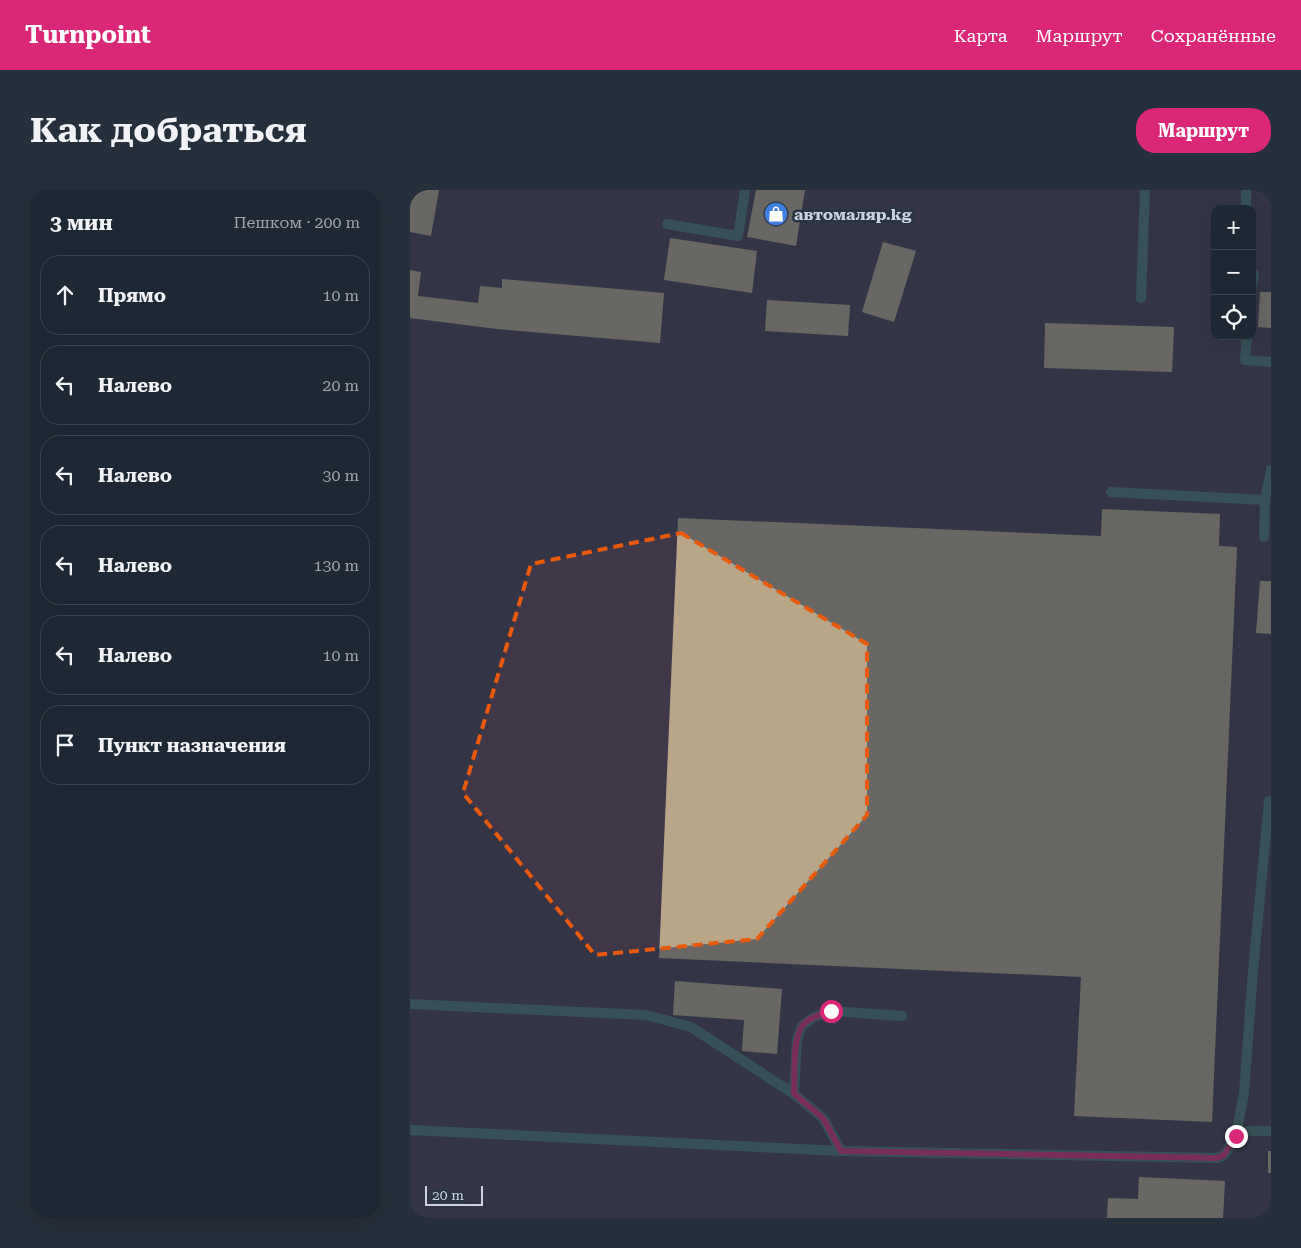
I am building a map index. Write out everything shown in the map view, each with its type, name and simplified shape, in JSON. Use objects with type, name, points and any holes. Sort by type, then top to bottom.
[{"type":"lane","points":[[667,224],[738,236],[745,190]]},
{"type":"lane","points":[[1141,298],[1145,190]]},
{"type":"lane","points":[[1246,190],[1246,205]]},
{"type":"lane","points":[[1246,340],[1244,360],[1271,362]]},
{"type":"lane","points":[[1264,537],[1265,500],[1271,470]]},
{"type":"lane","points":[[1111,492],[1265,500]]},
{"type":"lane","points":[[410,1130],[841,1151],[1217,1158],[1224,1155],[1236,1136],[1244,1092],[1269,801]]},
{"type":"lane","points":[[410,1004],[646,1015],[691,1027],[794,1094],[823,1118],[841,1151]]},
{"type":"lane","points":[[794,1094],[796,1039],[802,1026],[814,1017],[831,1011],[902,1016]]},
{"type":"lane","points":[[1236,1136],[1245,1132],[1271,1131]]},
{"type":"highlighted area","points":[[681,533],[867,644],[867,815],[757,939],[595,955],[463,793],[531,564]]},
{"type":"shaded area","points":[[410,190],[1271,190],[1271,1218],[410,1218]]},
{"type":"building","points":[[410,190],[439,190],[431,236],[410,232]]},
{"type":"building","name":"автомаляр.kg","points":[[756,190],[805,190],[796,246],[747,237]]},
{"type":"building","points":[[670,238],[757,251],[752,293],[664,280]]},
{"type":"building","points":[[883,242],[916,251],[894,322],[862,312]]},
{"type":"building","points":[[410,270],[421,272],[418,296],[478,303],[480,286],[502,288],[502,279],[664,293],[660,343],[497,329],[410,318]]},
{"type":"building","points":[[1260,292],[1271,292],[1271,328],[1258,327]]},
{"type":"building","points":[[767,300],[850,305],[848,336],[765,331]]},
{"type":"building","points":[[1045,323],[1174,327],[1172,372],[1044,368]]},
{"type":"building","points":[[1102,509],[1220,514],[1219,546],[1237,547],[1212,1122],[1074,1116],[1081,977],[659,958],[678,518],[1101,536]]},
{"type":"building","points":[[1260,581],[1271,581],[1271,634],[1256,633]]},
{"type":"building","points":[[675,981],[782,989],[777,1054],[742,1051],[744,1020],[673,1015]]},
{"type":"building","points":[[1268,1151],[1271,1151],[1271,1173],[1268,1173]]},
{"type":"building","points":[[1139,1177],[1225,1181],[1223,1218],[1107,1218],[1108,1198],[1138,1199]]},
{"type":"place","name":"автомаляр.kg","points":[[776,214]]},
{"type":"route","points":[[831,1011],[814,1017],[802,1026],[796,1039],[794,1094],[823,1118],[841,1151],[1217,1158],[1224,1155],[1236,1136]]}]
